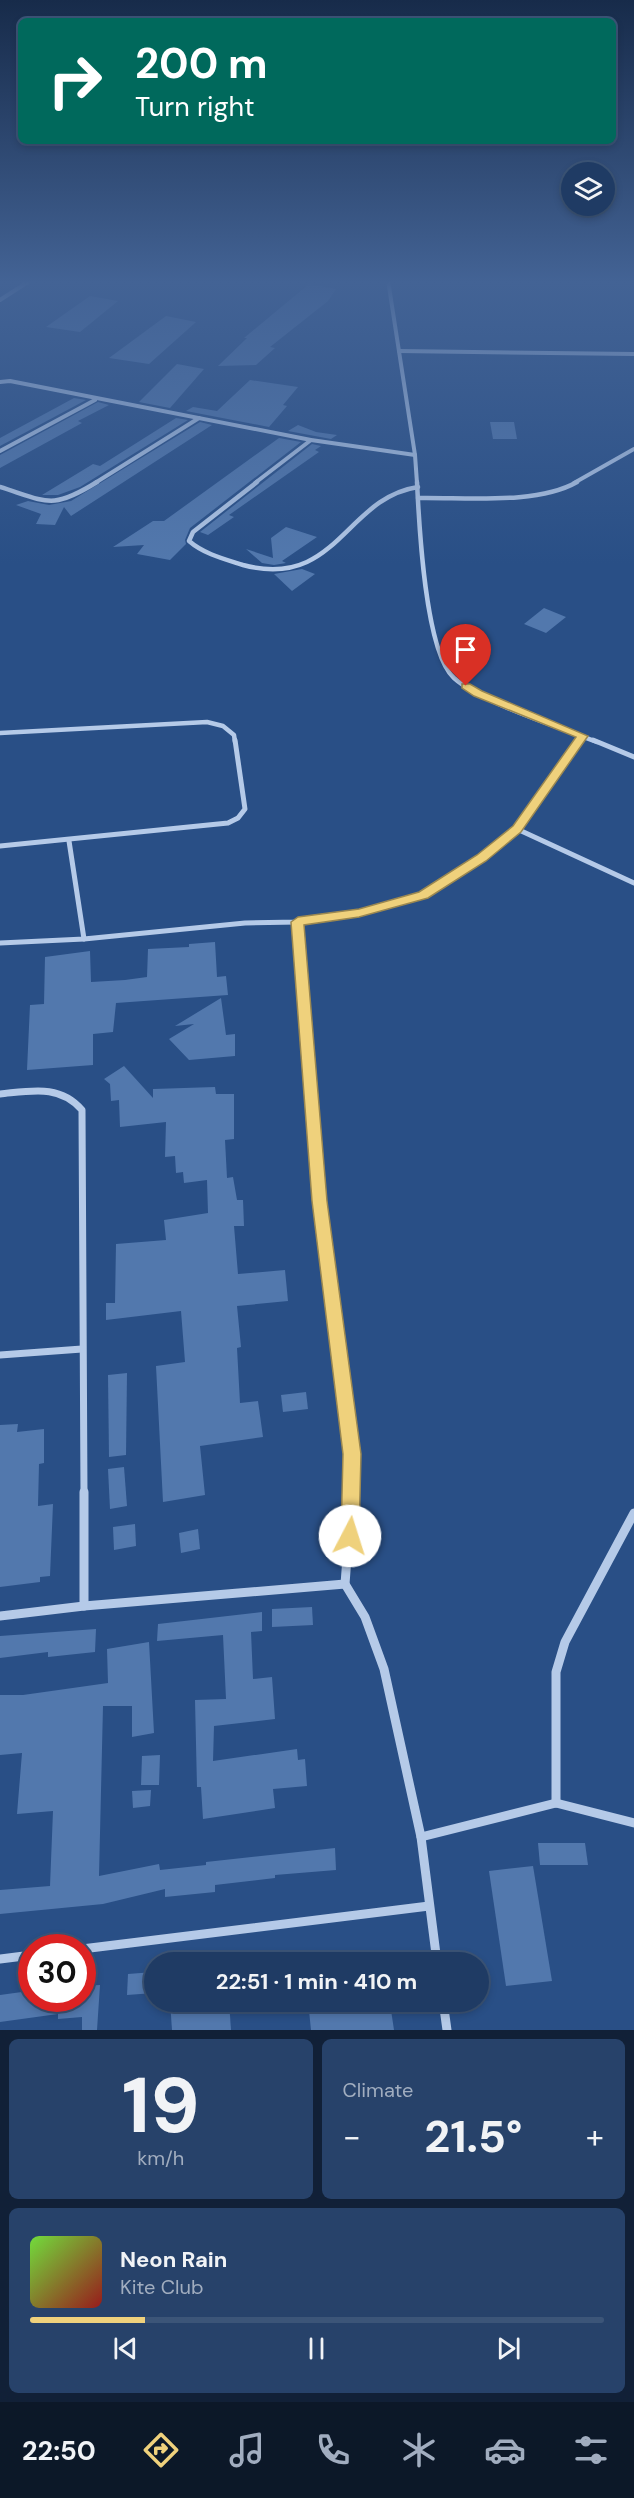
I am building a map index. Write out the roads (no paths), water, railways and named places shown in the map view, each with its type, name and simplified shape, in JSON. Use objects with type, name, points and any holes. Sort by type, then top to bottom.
[{"type":"street","points":[[403,375],[415,455],[422,568],[441,662],[454,678],[478,694],[634,757]]},
{"type":"street","points":[[0,382],[10,381],[311,440],[415,455]]},
{"type":"street","points":[[0,451],[96,399]]},
{"type":"street","points":[[0,487],[49,502],[70,499],[199,417]]},
{"type":"street","points":[[311,440],[192,532],[189,542],[201,550],[258,571],[278,573],[299,568],[317,558],[385,500],[403,489],[418,487]]},
{"type":"street","points":[[418,498],[538,496],[562,490],[634,449]]},
{"type":"street","points":[[0,733],[207,722],[223,726],[234,735],[245,809],[238,818],[228,823],[69,841],[0,846]]},
{"type":"street","points":[[0,943],[84,939],[245,923],[298,922],[359,913],[423,895],[482,858],[517,829],[583,736]]},
{"type":"street","points":[[517,829],[634,883]]},
{"type":"street","points":[[69,841],[84,939]]},
{"type":"street","points":[[298,922],[319,1201],[352,1454],[352,1513],[345,1584],[365,1617],[384,1669],[420,1837],[436,1952]]},
{"type":"street","points":[[0,1094],[60,1091],[74,1097],[82,1110],[84,1606]]},
{"type":"street","points":[[0,1355],[82,1349]]},
{"type":"street","points":[[556,1803],[556,1672],[565,1642],[634,1513]]},
{"type":"street","points":[[0,1616],[84,1606],[345,1584]]},
{"type":"street","points":[[420,1837],[556,1803],[634,1823]]},
{"type":"street","points":[[96,1947],[429,1906]]},
{"type":"street","points":[[0,1959],[18,1957]]},
{"type":"street","points":[[445,2012],[447,2030]]}]
